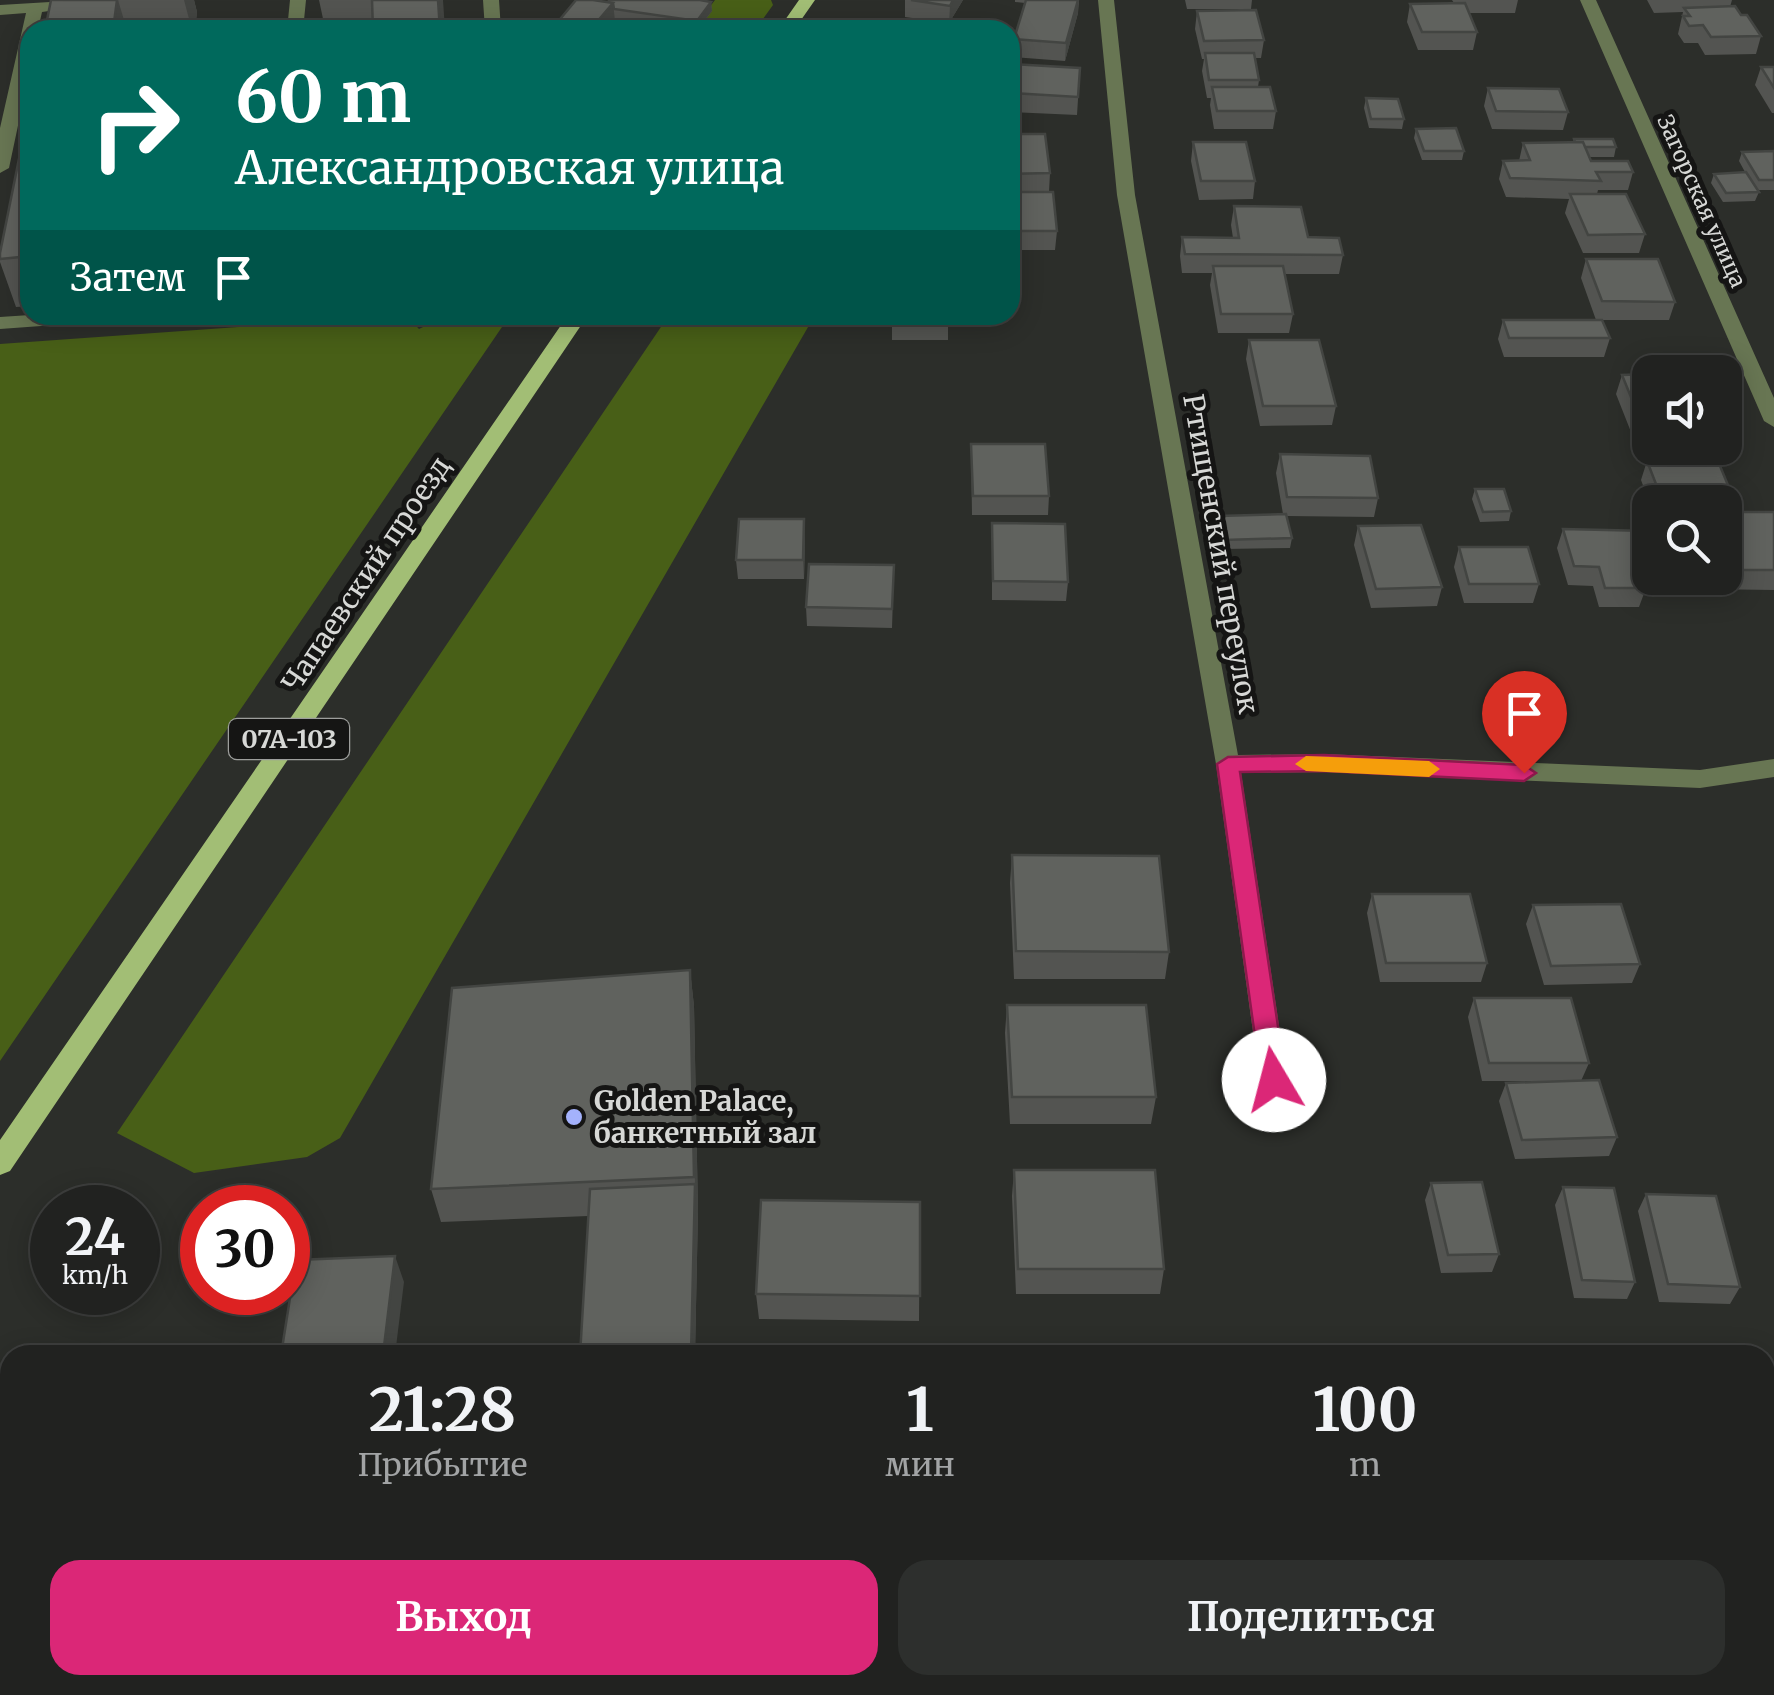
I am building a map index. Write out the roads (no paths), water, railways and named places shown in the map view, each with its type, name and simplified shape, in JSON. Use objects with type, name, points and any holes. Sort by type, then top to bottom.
[{"type":"main road","name":"Чапаевский проезд","points":[[0,1163],[571,325]]},
{"type":"street","points":[[8,0],[34,8]]},
{"type":"street","name":"Ртищенский переулок","points":[[1106,0],[1126,195],[1228,764],[1279,1120]]},
{"type":"street","name":"Загорская улица","points":[[1588,0],[1774,422]]},
{"type":"street","points":[[0,10],[72,5]]},
{"type":"street","points":[[31,20],[34,8]]},
{"type":"street","points":[[0,168],[20,74]]},
{"type":"street","points":[[1228,764],[1324,763],[1700,779],[1774,768]]},
{"type":"place","name":"Golden Palace, банкетный зал","points":[[574,1117]]}]
